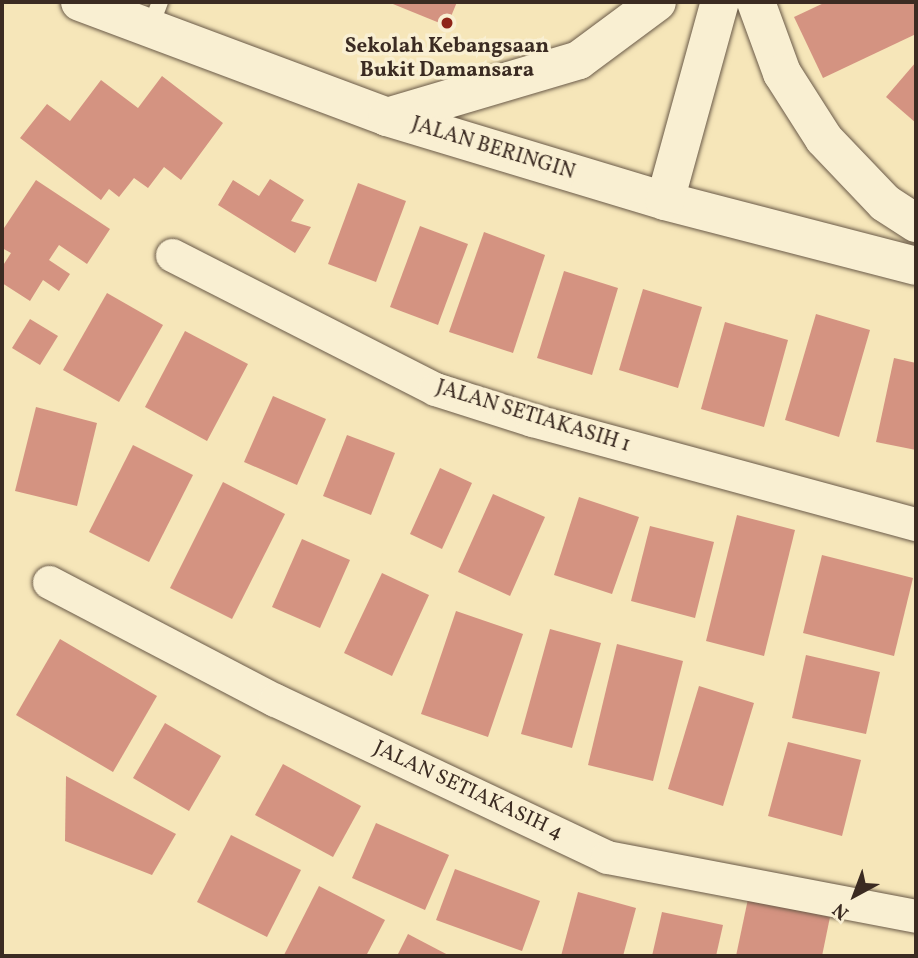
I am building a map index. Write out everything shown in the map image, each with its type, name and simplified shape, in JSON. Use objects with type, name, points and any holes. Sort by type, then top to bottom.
[{"type":"street","name":"JALAN BERINGIN","points":[[80,2],[155,15],[387,117],[665,201],[916,266]]},
{"type":"street","points":[[387,117],[579,60],[657,2]]},
{"type":"street","points":[[665,201],[720,2]]},
{"type":"street","points":[[756,2],[782,73],[824,139],[885,203],[916,223]]},
{"type":"street","name":"JALAN SETIAKASIH 1","points":[[172,255],[435,389],[531,420],[916,524]]},
{"type":"street","name":"JALAN SETIAKASIH 4","points":[[50,582],[275,700],[607,857],[916,916]]},
{"type":"building","points":[[388,2],[457,2],[447,26]]},
{"type":"building","points":[[826,2],[916,2],[916,34],[823,78],[794,17]]},
{"type":"building","points":[[916,62],[916,123],[886,97]]},
{"type":"building","points":[[162,76],[223,123],[181,180],[164,167],[148,188],[134,178],[119,197],[109,189],[101,200],[20,138],[47,104],[70,121],[101,80],[138,108]]},
{"type":"building","points":[[270,179],[304,200],[291,221],[311,227],[295,253],[218,205],[233,180],[259,196]]},
{"type":"building","points":[[36,180],[110,229],[87,264],[59,245],[49,260],[70,274],[59,291],[43,280],[30,301],[2,283],[2,267],[11,253],[2,248],[2,231]]},
{"type":"building","points":[[358,183],[406,201],[376,282],[328,264]]},
{"type":"building","points":[[420,226],[468,244],[438,325],[390,307]]},
{"type":"building","points":[[484,232],[545,255],[513,353],[449,332]]},
{"type":"building","points":[[564,271],[618,288],[592,375],[537,358]]},
{"type":"building","points":[[643,289],[702,307],[678,388],[619,370]]},
{"type":"building","points":[[107,293],[163,325],[119,402],[63,370]]},
{"type":"building","points":[[816,314],[870,330],[839,437],[785,420]]},
{"type":"building","points":[[30,319],[58,336],[40,365],[12,348]]},
{"type":"building","points":[[725,322],[788,340],[764,427],[701,409]]},
{"type":"building","points":[[185,331],[248,364],[207,441],[145,407]]},
{"type":"building","points":[[894,358],[916,363],[916,450],[876,442]]},
{"type":"building","points":[[273,396],[326,419],[297,485],[244,462]]},
{"type":"building","points":[[36,407],[97,423],[77,506],[15,491]]},
{"type":"building","points":[[347,435],[395,453],[371,515],[323,496]]},
{"type":"building","points":[[133,445],[193,475],[149,562],[89,532]]},
{"type":"building","points":[[440,468],[472,483],[442,549],[410,534]]},
{"type":"building","points":[[223,482],[285,514],[232,619],[170,588]]},
{"type":"building","points":[[493,494],[545,517],[510,596],[458,572]]},
{"type":"building","points":[[579,497],[639,517],[612,594],[554,575]]},
{"type":"building","points":[[737,515],[795,530],[764,656],[706,641]]},
{"type":"building","points":[[650,526],[714,542],[695,618],[631,601]]},
{"type":"building","points":[[302,539],[350,560],[320,628],[272,607]]},
{"type":"building","points":[[822,555],[913,578],[894,656],[803,633]]},
{"type":"building","points":[[382,573],[429,595],[392,676],[344,653]]},
{"type":"building","points":[[456,611],[523,634],[488,737],[421,714]]},
{"type":"building","points":[[550,629],[601,643],[572,748],[521,734]]},
{"type":"building","points":[[60,639],[157,696],[113,772],[16,715]]},
{"type":"building","points":[[617,644],[683,661],[653,781],[588,765]]},
{"type":"building","points":[[806,655],[880,672],[866,734],[792,718]]},
{"type":"building","points":[[699,686],[754,703],[723,806],[668,789]]},
{"type":"building","points":[[165,723],[221,756],[189,811],[133,778]]},
{"type":"building","points":[[788,742],[861,760],[842,836],[768,816]]},
{"type":"building","points":[[283,764],[361,806],[333,857],[255,815]]},
{"type":"building","points":[[66,776],[176,834],[152,875],[65,841]]},
{"type":"building","points":[[376,823],[449,855],[425,910],[352,878]]},
{"type":"building","points":[[231,835],[301,870],[267,937],[197,902]]},
{"type":"building","points":[[455,869],[540,901],[522,951],[436,920]]},
{"type":"building","points":[[319,886],[385,920],[366,956],[284,955]]},
{"type":"building","points":[[578,892],[636,908],[623,956],[561,956]]},
{"type":"building","points":[[748,899],[830,917],[822,956],[736,956]]},
{"type":"building","points":[[662,912],[723,925],[716,956],[652,956]]},
{"type":"building","points":[[408,934],[450,956],[397,956]]},
{"type":"place","name":"Sekolah Kebangsaan Bukit Damansara","points":[[447,23]]}]
